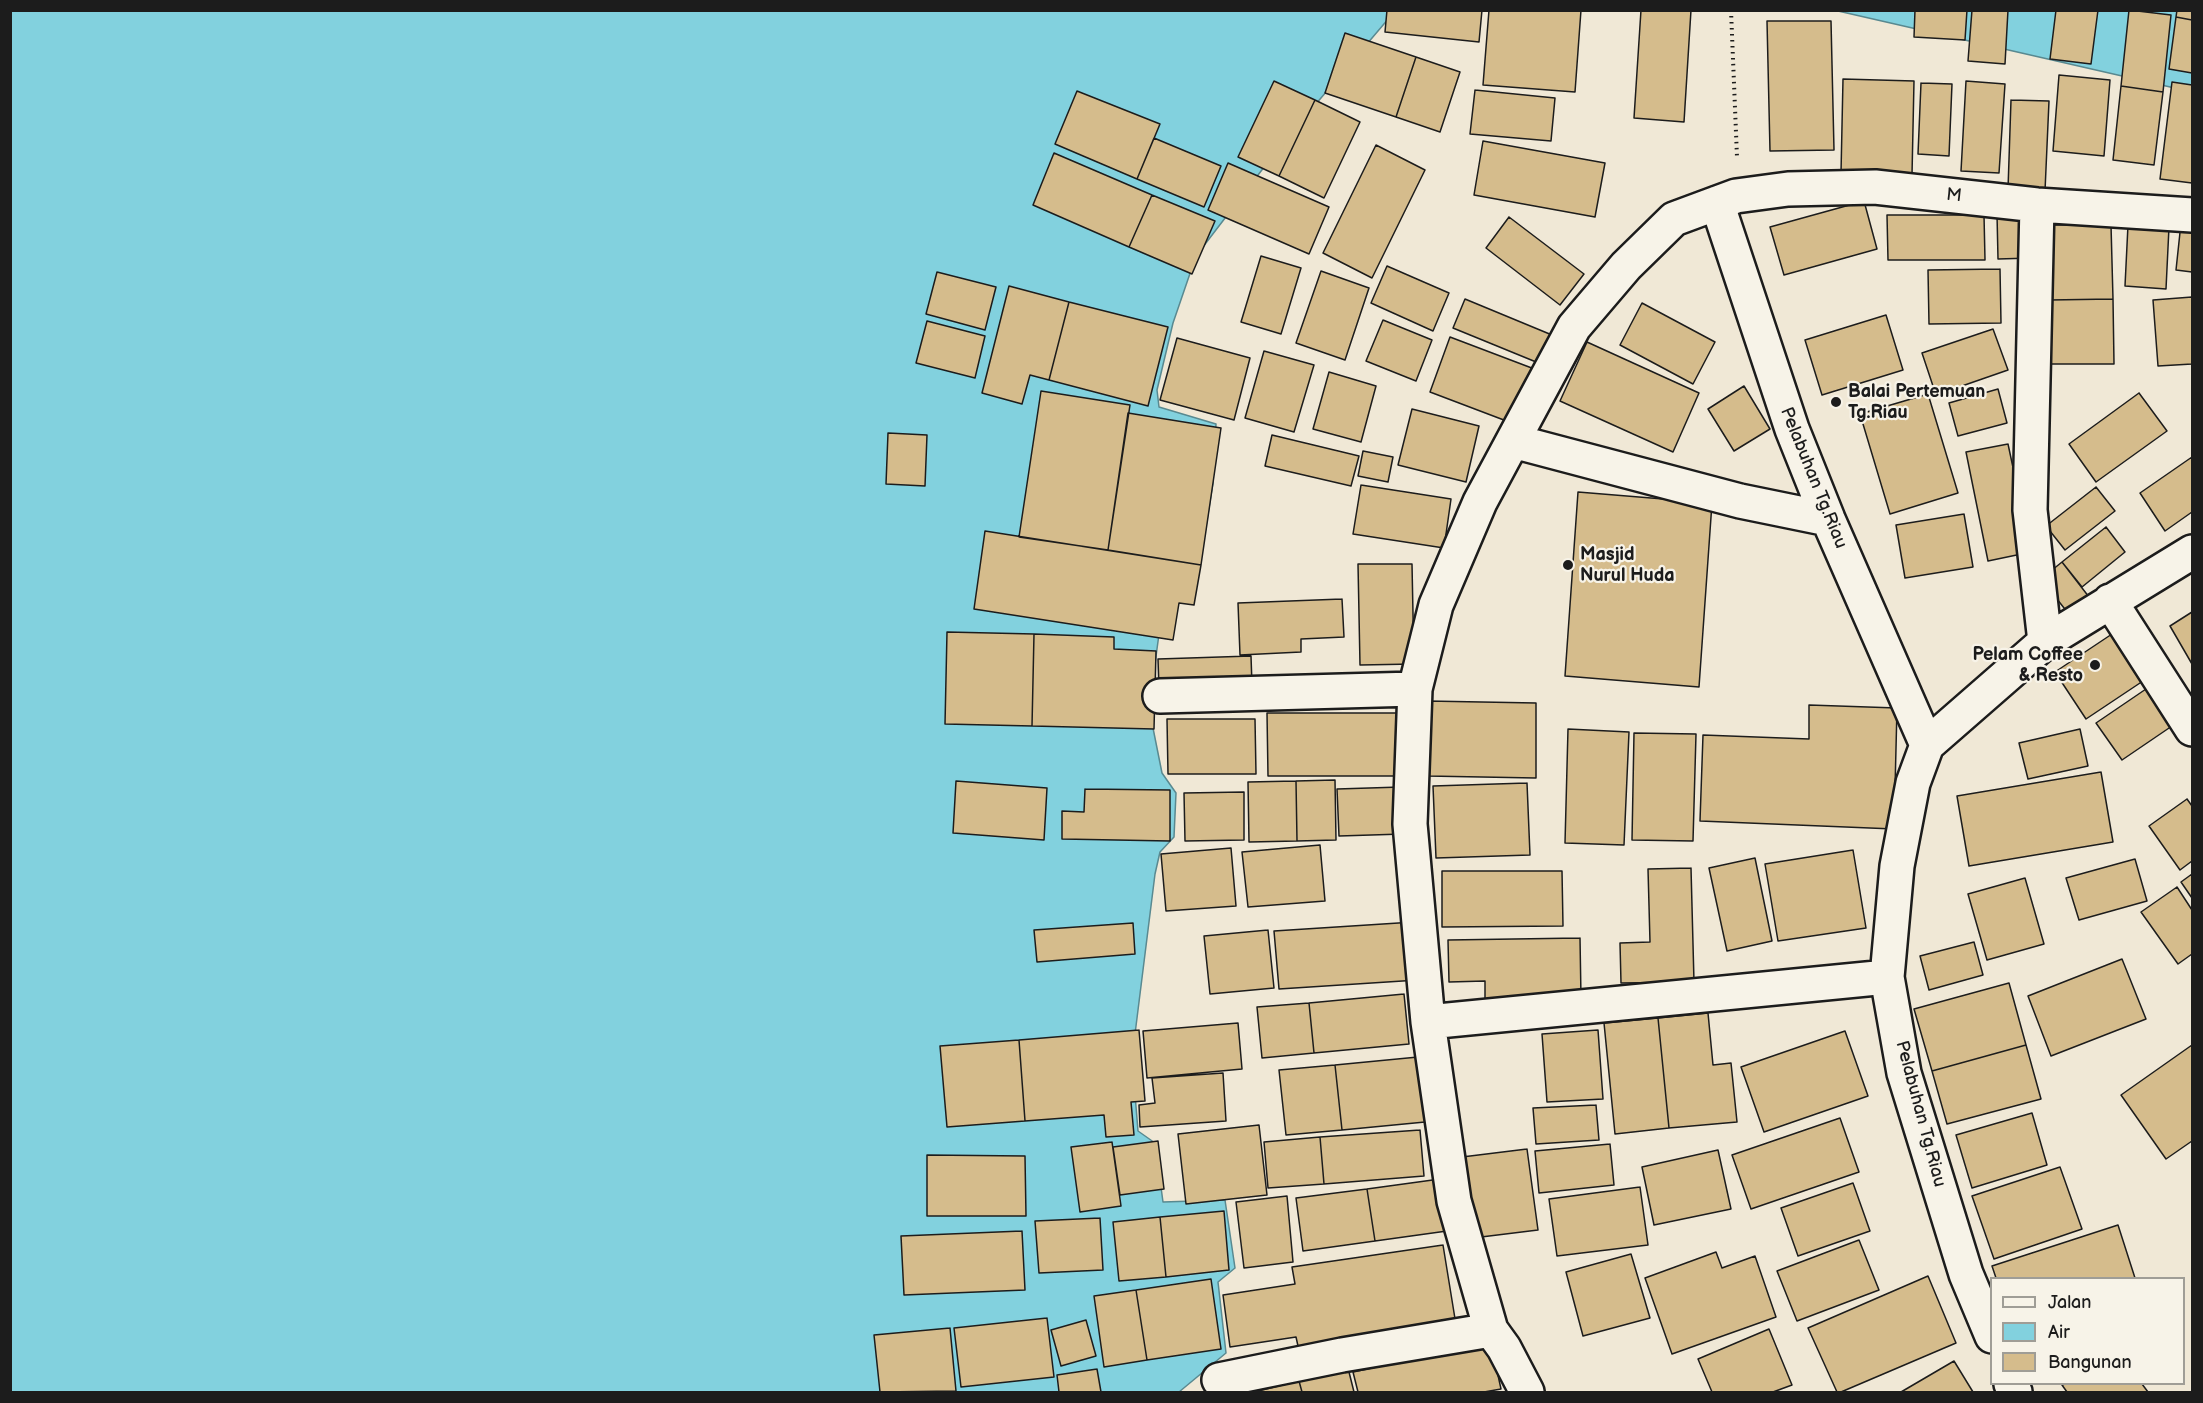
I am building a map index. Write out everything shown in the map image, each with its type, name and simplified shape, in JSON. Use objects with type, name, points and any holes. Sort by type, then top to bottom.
[{"type":"street","name":"M","points":[[1527,1392],[1504,1348],[1491,1330],[1454,1201],[1428,1022],[1410,824],[1415,689],[1436,605],[1480,502],[1574,327],[1626,266],[1674,219],[1727,200],[1788,189],[1875,187],[2037,205],[2193,215]]},
{"type":"street","name":"Pelabuhan Tg.Riau","points":[[1727,200],[1792,429],[1828,519],[1927,745]]},
{"type":"street","points":[[2037,205],[2030,510],[2045,642]]},
{"type":"street","points":[[1513,441],[1740,501],[1828,519]]},
{"type":"street","name":"Pelabuhan Tg.Riau","points":[[1990,1331],[1966,1275],[1904,1072],[1887,977],[1897,866],[1912,783],[1927,745],[2045,642],[2193,552]]},
{"type":"street","points":[[2110,601],[2193,729]]},
{"type":"street","points":[[1160,696],[1415,689]]},
{"type":"street","points":[[1428,1022],[1887,977]]},
{"type":"street","points":[[1220,1380],[1342,1355],[1491,1330]]},
{"type":"path","points":[[1727,200],[1738,186],[1731,10]]},
{"type":"water","points":[[10,11],[1395,11],[1281,145],[1196,256],[1173,323],[1157,390],[1159,407],[1216,424],[1213,483],[1200,564],[1167,575],[1149,708],[1162,773],[1176,793],[1174,837],[1160,852],[1155,874],[1132,1058],[1138,1131],[1155,1143],[1163,1202],[1225,1200],[1235,1268],[1218,1282],[1226,1353],[1179,1392],[11,1392]]},
{"type":"water","points":[[1838,11],[2192,11],[2192,92]]},
{"type":"building","points":[[1387,10],[1482,10],[1479,42],[1385,32]]},
{"type":"building","points":[[1489,10],[1581,10],[1575,92],[1483,85]]},
{"type":"building","points":[[1641,10],[1691,10],[1684,122],[1634,118]]},
{"type":"building","points":[[1915,10],[1967,10],[1965,40],[1914,37]]},
{"type":"building","points":[[1972,10],[2008,10],[2005,64],[1968,61]]},
{"type":"building","points":[[2056,10],[2098,10],[2091,64],[2050,59]]},
{"type":"building","points":[[2129,10],[2171,15],[2163,92],[2121,86]]},
{"type":"building","points":[[2177,10],[2192,10],[2192,20],[2176,17]]},
{"type":"building","points":[[2176,17],[2192,20],[2192,73],[2169,69]]},
{"type":"building","points":[[1767,21],[1831,21],[1834,150],[1770,151]]},
{"type":"building","points":[[1345,33],[1416,57],[1396,117],[1325,93]]},
{"type":"building","points":[[1416,57],[1460,72],[1440,132],[1396,117]]},
{"type":"building","points":[[2059,75],[2110,80],[2104,156],[2053,151]]},
{"type":"building","points":[[1843,79],[1914,81],[1912,175],[1841,173]]},
{"type":"building","points":[[1274,81],[1315,100],[1279,176],[1238,157]]},
{"type":"building","points":[[1966,81],[2005,84],[1999,173],[1961,171]]},
{"type":"building","points":[[2172,82],[2192,85],[2192,183],[2160,179]]},
{"type":"building","points":[[1921,83],[1952,84],[1949,156],[1918,154]]},
{"type":"building","points":[[2121,86],[2163,92],[2154,165],[2113,160]]},
{"type":"building","points":[[1475,90],[1555,98],[1551,141],[1470,134]]},
{"type":"building","points":[[1077,91],[1160,124],[1137,179],[1055,144]]},
{"type":"building","points":[[1315,100],[1360,122],[1324,198],[1279,176]]},
{"type":"building","points":[[2011,100],[2049,101],[2045,191],[2008,189]]},
{"type":"building","points":[[1154,138],[1221,166],[1204,207],[1137,179]]},
{"type":"building","points":[[1483,141],[1605,163],[1595,217],[1474,195]]},
{"type":"building","points":[[1376,145],[1425,170],[1372,278],[1323,253]]},
{"type":"building","points":[[1054,153],[1152,195],[1129,247],[1033,205]]},
{"type":"building","points":[[1228,163],[1329,207],[1309,254],[1208,210]]},
{"type":"building","points":[[1152,195],[1215,221],[1192,274],[1129,247]]},
{"type":"building","points":[[1864,201],[1877,249],[1784,275],[1770,227]]},
{"type":"building","points":[[2030,213],[2032,258],[1998,259],[1997,214]]},
{"type":"building","points":[[1887,215],[1984,215],[1985,260],[1888,260]]},
{"type":"building","points":[[1509,217],[1584,274],[1560,305],[1486,248]]},
{"type":"building","points":[[2181,223],[2192,224],[2192,272],[2176,270]]},
{"type":"building","points":[[2048,225],[2111,225],[2113,299],[2049,300]]},
{"type":"building","points":[[2128,225],[2169,227],[2166,289],[2125,286]]},
{"type":"building","points":[[1261,256],[1301,268],[1281,334],[1241,322]]},
{"type":"building","points":[[1387,266],[1449,293],[1433,331],[1371,303]]},
{"type":"building","points":[[2000,269],[2001,323],[1929,324],[1928,270]]},
{"type":"building","points":[[1321,271],[1369,288],[1345,360],[1296,343]]},
{"type":"building","points":[[937,272],[996,287],[985,330],[926,314]]},
{"type":"building","points":[[1009,286],[1069,302],[1049,380],[1030,375],[1022,404],[982,393]]},
{"type":"building","points":[[2192,297],[2192,364],[2158,366],[2153,300]]},
{"type":"building","points":[[1465,299],[1552,335],[1541,364],[1453,328]]},
{"type":"building","points":[[2113,299],[2114,364],[2050,364],[2049,300]]},
{"type":"building","points":[[1069,302],[1168,327],[1148,406],[1049,380]]},
{"type":"building","points":[[1642,303],[1715,342],[1693,384],[1620,345]]},
{"type":"building","points":[[1886,315],[1903,370],[1822,395],[1805,340]]},
{"type":"building","points":[[1383,320],[1432,340],[1416,381],[1366,361]]},
{"type":"building","points":[[927,321],[985,336],[975,378],[916,363]]},
{"type":"building","points":[[1993,329],[2008,370],[1936,395],[1922,353]]},
{"type":"building","points":[[1450,337],[1537,370],[1517,425],[1430,392]]},
{"type":"building","points":[[1177,338],[1250,358],[1234,420],[1160,400]]},
{"type":"building","points":[[1587,342],[1699,393],[1673,452],[1560,401]]},
{"type":"building","points":[[1264,351],[1314,365],[1294,432],[1245,418]]},
{"type":"building","points":[[1329,372],[1376,386],[1361,442],[1313,429]]},
{"type":"building","points":[[1744,386],[1770,429],[1734,451],[1708,409]]},
{"type":"building","points":[[1998,389],[2007,423],[1958,436],[1949,403]]},
{"type":"building","points":[[1041,391],[1130,405],[1108,550],[1019,537]]},
{"type":"building","points":[[2139,393],[2167,431],[2096,482],[2069,444]]},
{"type":"building","points":[[1928,394],[1958,493],[1890,514],[1860,414]]},
{"type":"building","points":[[1412,409],[1479,426],[1466,482],[1398,465]]},
{"type":"building","points":[[1128,413],[1221,428],[1201,565],[1108,550]]},
{"type":"building","points":[[888,433],[927,435],[925,486],[886,484]]},
{"type":"building","points":[[1272,435],[1359,456],[1351,486],[1265,466]]},
{"type":"building","points":[[2008,444],[2031,552],[1988,561],[1966,452]]},
{"type":"building","points":[[1363,451],[1393,457],[1388,482],[1358,476]]},
{"type":"building","points":[[2192,457],[2192,512],[2165,531],[2140,493]]},
{"type":"building","points":[[1361,485],[1451,499],[1444,548],[1353,534]]},
{"type":"building","points":[[2096,487],[2115,511],[2065,550],[2046,526]]},
{"type":"building","points":[[1578,492],[1712,503],[1699,687],[1565,676]]},
{"type":"building","points":[[1964,514],[1973,567],[1905,578],[1896,525]]},
{"type":"building","points":[[2106,527],[2125,552],[2082,587],[2062,562]]},
{"type":"building","points":[[985,531],[1201,565],[1194,605],[1179,603],[1173,640],[974,609]]},
{"type":"building","points":[[2062,562],[2089,597],[2068,613],[2041,579]]},
{"type":"building","points":[[1358,564],[1412,564],[1414,664],[1360,665]]},
{"type":"building","points":[[1342,599],[1344,637],[1301,639],[1301,652],[1240,655],[1238,603]]},
{"type":"building","points":[[2192,612],[2192,664],[2170,626]]},
{"type":"building","points":[[947,632],[1034,634],[1032,726],[945,724]]},
{"type":"building","points":[[2115,632],[2146,679],[2086,719],[2055,672]]},
{"type":"building","points":[[1034,634],[1114,637],[1114,649],[1156,651],[1154,729],[1032,726]]},
{"type":"building","points":[[1251,656],[1252,685],[1159,688],[1158,659]]},
{"type":"building","points":[[2146,689],[2172,726],[2122,760],[2096,723]]},
{"type":"building","points":[[1427,701],[1536,703],[1536,778],[1427,776]]},
{"type":"building","points":[[1809,705],[1897,708],[1894,829],[1700,821],[1703,735],[1809,739]]},
{"type":"building","points":[[1267,713],[1401,713],[1401,776],[1268,776]]},
{"type":"building","points":[[1167,719],[1255,719],[1256,774],[1168,774]]},
{"type":"building","points":[[1568,729],[1629,732],[1624,845],[1565,843]]},
{"type":"building","points":[[2080,729],[2088,766],[2028,779],[2019,743]]},
{"type":"building","points":[[1634,733],[1696,734],[1693,841],[1632,840]]},
{"type":"building","points":[[2101,772],[2113,842],[1969,866],[1957,796]]},
{"type":"building","points":[[1335,780],[1336,840],[1297,841],[1296,781]]},
{"type":"building","points":[[956,781],[1047,788],[1044,840],[953,833]]},
{"type":"building","points":[[1296,781],[1297,841],[1249,842],[1248,782]]},
{"type":"building","points":[[1527,783],[1530,855],[1436,858],[1433,786]]},
{"type":"building","points":[[1401,787],[1403,834],[1339,836],[1337,789]]},
{"type":"building","points":[[1085,789],[1170,790],[1170,841],[1062,839],[1062,811],[1084,812]]},
{"type":"building","points":[[1244,792],[1244,840],[1185,841],[1184,793]]},
{"type":"building","points":[[2187,799],[2192,806],[2192,861],[2180,870],[2149,826]]},
{"type":"building","points":[[1320,845],[1325,901],[1248,907],[1242,852]]},
{"type":"building","points":[[1231,848],[1236,906],[1166,911],[1161,854]]},
{"type":"building","points":[[1853,850],[1866,928],[1778,941],[1765,864]]},
{"type":"building","points":[[1755,858],[1772,941],[1727,951],[1709,868]]},
{"type":"building","points":[[2135,859],[2147,901],[2079,920],[2066,878]]},
{"type":"building","points":[[1691,868],[1694,982],[1621,983],[1620,943],[1650,942],[1648,869]]},
{"type":"building","points":[[1442,871],[1562,871],[1563,926],[1442,927]]},
{"type":"building","points":[[2192,874],[2192,898],[2181,882]]},
{"type":"building","points":[[2025,878],[2044,944],[1987,960],[1968,894]]},
{"type":"building","points":[[2177,887],[2192,910],[2192,954],[2178,964],[2141,912]]},
{"type":"building","points":[[1414,922],[1418,980],[1279,989],[1274,931]]},
{"type":"building","points":[[1133,923],[1135,954],[1037,962],[1034,930]]},
{"type":"building","points":[[1268,930],[1274,988],[1210,994],[1204,936]]},
{"type":"building","points":[[1580,938],[1581,998],[1485,999],[1485,981],[1449,982],[1448,940]]},
{"type":"building","points":[[1974,942],[1983,975],[1929,990],[1920,956]]},
{"type":"building","points":[[2122,959],[2146,1019],[2051,1056],[2028,996]]},
{"type":"building","points":[[2009,983],[2026,1045],[1932,1071],[1914,1009]]},
{"type":"building","points":[[1404,994],[1409,1044],[1314,1053],[1309,1003]]},
{"type":"building","points":[[1309,1003],[1314,1053],[1262,1058],[1257,1007]]},
{"type":"building","points":[[1708,1013],[1713,1065],[1731,1063],[1737,1122],[1669,1128],[1658,1018]]},
{"type":"building","points":[[1658,1018],[1669,1128],[1615,1134],[1604,1023]]},
{"type":"building","points":[[1238,1023],[1242,1069],[1147,1078],[1143,1031]]},
{"type":"building","points":[[1139,1030],[1145,1101],[1131,1102],[1134,1135],[1106,1137],[1104,1115],[1025,1121],[1019,1040]]},
{"type":"building","points":[[1598,1030],[1603,1099],[1547,1102],[1542,1034]]},
{"type":"building","points":[[1845,1031],[1868,1096],[1764,1132],[1741,1067]]},
{"type":"building","points":[[1019,1040],[1025,1121],[947,1127],[940,1046]]},
{"type":"building","points":[[2026,1045],[2041,1099],[1947,1124],[1932,1071]]},
{"type":"building","points":[[2192,1045],[2192,1141],[2166,1159],[2121,1095]]},
{"type":"building","points":[[1418,1057],[1425,1122],[1342,1130],[1335,1065]]},
{"type":"building","points":[[1335,1065],[1342,1130],[1286,1135],[1279,1070]]},
{"type":"building","points":[[1223,1073],[1226,1121],[1140,1127],[1139,1105],[1155,1103],[1152,1078]]},
{"type":"building","points":[[1596,1105],[1599,1140],[1536,1144],[1533,1108]]},
{"type":"building","points":[[2032,1113],[2047,1165],[1972,1188],[1956,1135]]},
{"type":"building","points":[[1840,1118],[1859,1172],[1751,1209],[1732,1155]]},
{"type":"building","points":[[1259,1125],[1267,1195],[1186,1204],[1178,1134]]},
{"type":"building","points":[[1420,1130],[1424,1176],[1324,1184],[1320,1137]]},
{"type":"building","points":[[1320,1137],[1324,1184],[1268,1188],[1264,1142]]},
{"type":"building","points":[[1158,1141],[1164,1189],[1120,1195],[1113,1147]]},
{"type":"building","points":[[1112,1142],[1121,1206],[1080,1212],[1071,1147]]},
{"type":"building","points":[[1610,1144],[1614,1185],[1539,1193],[1535,1151]]},
{"type":"building","points":[[1527,1149],[1538,1230],[1473,1238],[1462,1157]]},
{"type":"building","points":[[1718,1150],[1731,1209],[1654,1225],[1642,1167]]},
{"type":"building","points":[[927,1155],[1025,1156],[1026,1216],[927,1216]]},
{"type":"building","points":[[2060,1167],[2082,1229],[1994,1259],[1972,1196]]},
{"type":"building","points":[[1440,1179],[1447,1231],[1375,1241],[1367,1189]]},
{"type":"building","points":[[1853,1183],[1870,1231],[1798,1256],[1781,1208]]},
{"type":"building","points":[[1640,1187],[1648,1245],[1557,1256],[1549,1199]]},
{"type":"building","points":[[1367,1189],[1375,1241],[1303,1251],[1296,1198]]},
{"type":"building","points":[[1287,1196],[1293,1262],[1244,1268],[1236,1202]]},
{"type":"building","points":[[1224,1211],[1229,1270],[1166,1277],[1160,1217]]},
{"type":"building","points":[[1160,1217],[1166,1277],[1119,1281],[1113,1222]]},
{"type":"building","points":[[1100,1218],[1103,1270],[1039,1273],[1035,1221]]},
{"type":"building","points":[[2118,1225],[2135,1277],[1996,1277],[1992,1266]]},
{"type":"building","points":[[1022,1231],[1025,1290],[904,1295],[901,1236]]},
{"type":"building","points":[[1859,1240],[1879,1290],[1797,1321],[1777,1271]]},
{"type":"building","points":[[1443,1245],[1457,1331],[1300,1355],[1296,1337],[1230,1347],[1223,1295],[1295,1284],[1292,1267]]},
{"type":"building","points":[[1716,1252],[1722,1268],[1755,1256],[1776,1317],[1672,1354],[1645,1278]]},
{"type":"building","points":[[1631,1254],[1650,1318],[1583,1336],[1566,1272]]},
{"type":"building","points":[[1928,1276],[1956,1343],[1837,1392],[1808,1328]]},
{"type":"building","points":[[1211,1279],[1221,1349],[1147,1360],[1136,1290]]},
{"type":"building","points":[[1136,1290],[1147,1360],[1104,1367],[1094,1296]]},
{"type":"building","points":[[1047,1318],[1054,1377],[961,1387],[954,1328]]},
{"type":"building","points":[[1086,1320],[1096,1356],[1061,1366],[1051,1330]]},
{"type":"building","points":[[950,1328],[956,1391],[880,1392],[874,1335]]},
{"type":"building","points":[[1769,1329],[1792,1385],[1773,1392],[1712,1392],[1698,1359]]},
{"type":"building","points":[[1491,1343],[1501,1389],[1484,1392],[1358,1392],[1353,1372]]},
{"type":"building","points":[[1954,1361],[1973,1392],[1901,1392]]},
{"type":"building","points":[[1348,1368],[1354,1392],[1302,1392],[1299,1381]]},
{"type":"building","points":[[1097,1369],[1101,1392],[1059,1392],[1057,1375]]},
{"type":"building","points":[[1299,1381],[1302,1392],[1254,1392]]},
{"type":"building","points":[[2062,1385],[2143,1385],[2148,1392],[2067,1392]]},
{"type":"place","name":"Balai Pertemuan Tg.Riau","points":[[1836,402]]},
{"type":"place","name":"Masjid Nurul Huda","points":[[1568,565]]},
{"type":"place","name":"Pelam Coffee & Resto","points":[[2095,665]]}]
